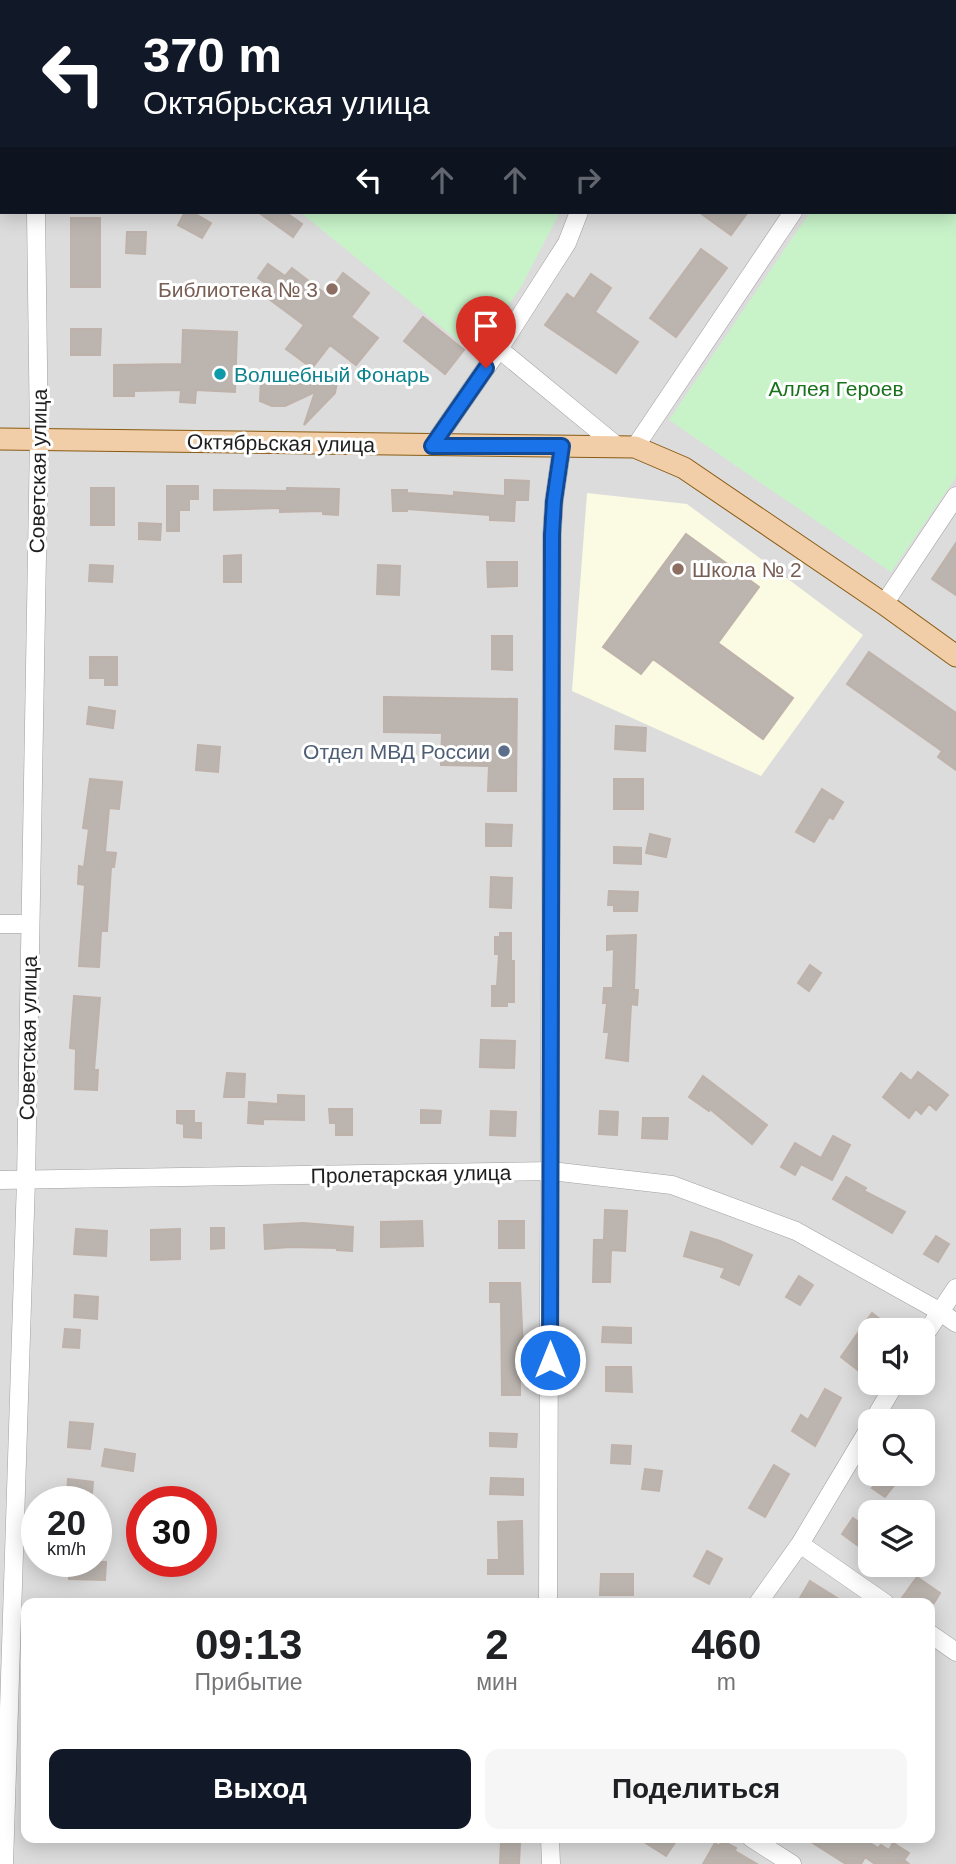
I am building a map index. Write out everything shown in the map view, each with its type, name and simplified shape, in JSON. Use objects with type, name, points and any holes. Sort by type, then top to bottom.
[{"type":"main road","name":"Октябрьская улица","points":[[0,439],[432,446],[626,446]]},
{"type":"main road","points":[[626,446],[684,468],[956,656]]},
{"type":"street","name":"Советская улица","points":[[4,1864],[4,1725],[26,1180],[39,440],[37,214]]},
{"type":"street","points":[[432,446],[567,243],[578,214]]},
{"type":"street","points":[[499,349],[626,446],[792,214]]},
{"type":"street","points":[[548,1598],[552,534],[562,446]]},
{"type":"street","points":[[884,604],[956,496]]},
{"type":"street","points":[[0,924],[30,924]]},
{"type":"street","name":"Пролетарская улица","points":[[0,1180],[551,1171],[672,1185],[796,1231],[939,1311],[956,1324]]},
{"type":"street","points":[[935,1318],[956,1288]]},
{"type":"street","points":[[762,1598],[800,1544],[858,1447]]},
{"type":"street","points":[[800,1544],[878,1598]]},
{"type":"street","points":[[935,1637],[956,1652]]},
{"type":"street","points":[[550,1843],[551,1864]]},
{"type":"street","points":[[759,1843],[792,1864]]},
{"type":"shaded area","points":[[0,214],[956,214],[956,1864],[0,1864]]},
{"type":"shaded area","name":"Школа № 2","points":[[587,493],[687,504],[863,635],[761,776],[572,691]]},
{"type":"green space","points":[[302,214],[559,214],[522,285],[476,355]]},
{"type":"green space","name":"Аллея Героев","points":[[809,214],[956,214],[956,477],[891,572],[669,420]]},
{"type":"building","points":[[184,214],[195,214],[211,223],[202,238],[178,225]]},
{"type":"building","points":[[261,214],[288,214],[302,224],[293,237]]},
{"type":"building","points":[[702,214],[747,214],[731,235]]},
{"type":"building","points":[[71,218],[100,218],[100,287],[71,287]]},
{"type":"building","points":[[127,232],[146,232],[145,254],[126,253]]},
{"type":"building","points":[[701,249],[727,268],[676,337],[650,318]]},
{"type":"building","points":[[268,264],[285,276],[292,268],[327,295],[343,273],[369,293],[351,317],[378,338],[356,365],[330,345],[312,368],[286,349],[304,325],[269,299],[276,290],[258,278]]},
{"type":"building","points":[[591,274],[611,288],[595,312],[638,342],[616,373],[545,325],[567,294],[574,299]]},
{"type":"building","points":[[423,317],[464,350],[445,374],[404,341]]},
{"type":"building","points":[[71,329],[101,329],[100,355],[71,355]]},
{"type":"building","points":[[183,330],[237,332],[235,392],[196,390],[195,403],[180,402],[181,390],[134,391],[134,396],[114,396],[114,365],[182,364]]},
{"type":"building","points":[[261,379],[337,382],[335,393],[304,425],[315,392],[285,406],[272,406],[260,401]]},
{"type":"building","points":[[505,480],[529,481],[528,500],[515,500],[514,521],[490,520],[490,515],[407,509],[393,511],[392,490],[454,496],[454,492],[505,496]]},
{"type":"building","points":[[167,486],[198,486],[198,499],[189,499],[189,510],[179,510],[179,531],[167,531]]},
{"type":"building","points":[[91,488],[114,488],[114,525],[91,525]]},
{"type":"building","points":[[287,488],[339,489],[338,515],[323,514],[323,511],[280,512],[280,508],[214,510],[214,490],[287,491]]},
{"type":"building","points":[[139,523],[161,524],[160,540],[139,539]]},
{"type":"building","points":[[686,534],[759,587],[718,643],[793,698],[763,739],[653,659],[641,674],[603,647]]},
{"type":"building","points":[[956,543],[956,595],[932,579]]},
{"type":"building","points":[[241,555],[241,582],[224,582],[224,556]]},
{"type":"building","points":[[487,562],[517,562],[517,586],[488,587]]},
{"type":"building","points":[[90,565],[113,566],[112,582],[89,581]]},
{"type":"building","points":[[378,565],[400,566],[399,595],[377,594]]},
{"type":"building","points":[[492,636],[512,636],[512,670],[492,669]]},
{"type":"building","points":[[869,652],[956,713],[956,770],[938,757],[942,751],[847,684]]},
{"type":"building","points":[[90,657],[117,657],[117,685],[105,685],[105,678],[90,678]]},
{"type":"building","points":[[384,697],[517,699],[516,791],[488,791],[489,766],[441,765],[442,733],[384,732]]},
{"type":"building","points":[[89,707],[115,711],[113,728],[87,724]]},
{"type":"building","points":[[616,726],[646,728],[645,751],[615,749]]},
{"type":"building","points":[[198,745],[220,747],[218,772],[196,770]]},
{"type":"building","points":[[90,779],[122,782],[119,809],[109,808],[105,852],[116,853],[114,867],[111,867],[107,931],[101,931],[99,967],[79,966],[85,885],[78,884],[79,866],[84,867],[89,829],[83,828]]},
{"type":"building","points":[[614,779],[643,779],[643,809],[614,809]]},
{"type":"building","points":[[822,789],[843,802],[833,819],[829,817],[814,842],[796,832]]},
{"type":"building","points":[[486,824],[512,825],[511,846],[486,846]]},
{"type":"building","points":[[650,834],[670,839],[666,857],[646,853]]},
{"type":"building","points":[[614,847],[641,848],[641,864],[614,863]]},
{"type":"building","points":[[491,877],[512,878],[511,908],[490,907]]},
{"type":"building","points":[[609,891],[638,892],[637,911],[614,911],[614,905],[608,905]]},
{"type":"building","points":[[500,933],[511,933],[514,1002],[507,1002],[507,1006],[492,1006],[492,986],[497,986],[499,954],[495,954],[495,937],[500,937]]},
{"type":"building","points":[[636,935],[634,990],[638,990],[637,1005],[631,1004],[628,1061],[606,1058],[609,1032],[604,1032],[607,1003],[603,1003],[604,988],[613,988],[614,949],[607,950],[607,936]]},
{"type":"building","points":[[810,965],[821,973],[809,991],[798,983]]},
{"type":"building","points":[[74,996],[100,998],[94,1070],[98,1070],[97,1090],[75,1089],[76,1049],[70,1048]]},
{"type":"building","points":[[481,1040],[515,1041],[514,1068],[480,1067]]},
{"type":"building","points":[[918,1072],[948,1095],[936,1110],[929,1104],[921,1114],[916,1109],[909,1118],[883,1097],[901,1073],[911,1081]]},
{"type":"building","points":[[227,1073],[245,1074],[244,1097],[224,1097]]},
{"type":"building","points":[[703,1076],[767,1125],[752,1144],[710,1109],[709,1111],[689,1097]]},
{"type":"building","points":[[278,1095],[304,1096],[304,1120],[263,1119],[263,1124],[248,1123],[249,1102],[278,1104]]},
{"type":"building","points":[[329,1109],[352,1109],[352,1135],[336,1135],[336,1123],[330,1123]]},
{"type":"building","points":[[421,1110],[441,1111],[440,1123],[421,1123]]},
{"type":"building","points":[[177,1111],[194,1111],[194,1123],[201,1123],[201,1138],[184,1137],[184,1124],[177,1123]]},
{"type":"building","points":[[491,1111],[516,1112],[515,1136],[490,1135]]},
{"type":"building","points":[[600,1111],[618,1112],[617,1135],[599,1134]]},
{"type":"building","points":[[643,1118],[668,1118],[667,1139],[642,1138]]},
{"type":"building","points":[[833,1136],[850,1145],[832,1180],[801,1164],[795,1175],[781,1167],[795,1143],[821,1158]]},
{"type":"building","points":[[846,1177],[866,1188],[864,1191],[905,1212],[892,1233],[833,1199]]},
{"type":"building","points":[[605,1210],[627,1211],[625,1251],[611,1250],[610,1282],[593,1282],[594,1240],[604,1240]]},
{"type":"building","points":[[422,1221],[423,1246],[381,1247],[381,1222]]},
{"type":"building","points":[[499,1221],[524,1221],[524,1248],[499,1248]]},
{"type":"building","points":[[303,1223],[353,1227],[352,1251],[337,1248],[265,1249],[264,1225]]},
{"type":"building","points":[[211,1228],[224,1228],[224,1248],[211,1249]]},
{"type":"building","points":[[76,1229],[107,1231],[106,1256],[74,1254]]},
{"type":"building","points":[[180,1229],[180,1259],[151,1260],[151,1230]]},
{"type":"building","points":[[691,1232],[752,1255],[739,1285],[721,1277],[725,1268],[684,1256]]},
{"type":"building","points":[[936,1236],[949,1244],[938,1262],[924,1254]]},
{"type":"building","points":[[799,1276],[813,1285],[800,1305],[786,1297]]},
{"type":"building","points":[[490,1283],[520,1283],[523,1349],[520,1349],[520,1395],[502,1395],[501,1302],[490,1302]]},
{"type":"building","points":[[75,1295],[98,1297],[97,1319],[74,1317]]},
{"type":"building","points":[[603,1327],[631,1328],[631,1343],[602,1342]]},
{"type":"building","points":[[65,1329],[80,1330],[79,1348],[63,1347]]},
{"type":"building","points":[[858,1333],[858,1370],[841,1357]]},
{"type":"building","points":[[606,1367],[631,1367],[632,1392],[606,1391]]},
{"type":"building","points":[[825,1389],[841,1398],[815,1446],[792,1431],[801,1415],[808,1420]]},
{"type":"building","points":[[70,1422],[93,1424],[90,1449],[68,1447]]},
{"type":"building","points":[[490,1433],[517,1434],[516,1447],[490,1446]]},
{"type":"building","points":[[612,1445],[631,1446],[630,1464],[611,1463]]},
{"type":"building","points":[[105,1449],[135,1454],[133,1471],[102,1466]]},
{"type":"building","points":[[774,1465],[789,1474],[765,1517],[749,1508]]},
{"type":"building","points":[[645,1469],[662,1471],[659,1491],[642,1489]]},
{"type":"building","points":[[491,1478],[523,1479],[523,1495],[490,1494]]},
{"type":"building","points":[[68,1479],[93,1482],[93,1486],[67,1486]]},
{"type":"building","points":[[874,1486],[894,1486],[885,1497],[872,1488]]},
{"type":"building","points":[[853,1518],[858,1522],[858,1546],[842,1534]]},
{"type":"building","points":[[522,1521],[523,1574],[488,1574],[488,1560],[499,1560],[498,1522]]},
{"type":"building","points":[[707,1551],[722,1559],[709,1584],[694,1576]]},
{"type":"building","points":[[601,1574],[633,1574],[633,1595],[600,1595]]},
{"type":"building","points":[[69,1577],[105,1577],[105,1580]]},
{"type":"building","points":[[917,1577],[940,1593],[935,1601],[935,1598],[902,1598]]},
{"type":"building","points":[[810,1581],[837,1598],[800,1598]]},
{"type":"building","points":[[501,1843],[520,1843],[519,1864],[500,1864]]},
{"type":"building","points":[[646,1843],[675,1843],[666,1856]]},
{"type":"building","points":[[715,1843],[719,1846],[726,1843],[757,1864],[703,1864]]},
{"type":"building","points":[[813,1843],[870,1843],[889,1850],[893,1843],[909,1853],[904,1860],[909,1864],[875,1864],[865,1857],[861,1864],[846,1864]]},
{"type":"place","name":"Библиотека № 3","points":[[332,289]]},
{"type":"place","name":"Волшебный Фонарь","points":[[220,374]]},
{"type":"place","name":"Школа № 2","points":[[678,569]]},
{"type":"place","name":"Отдел МВД России","points":[[504,751]]},
{"type":"route","points":[[486,368],[432,446],[562,446],[552,534],[550,1360]]}]
